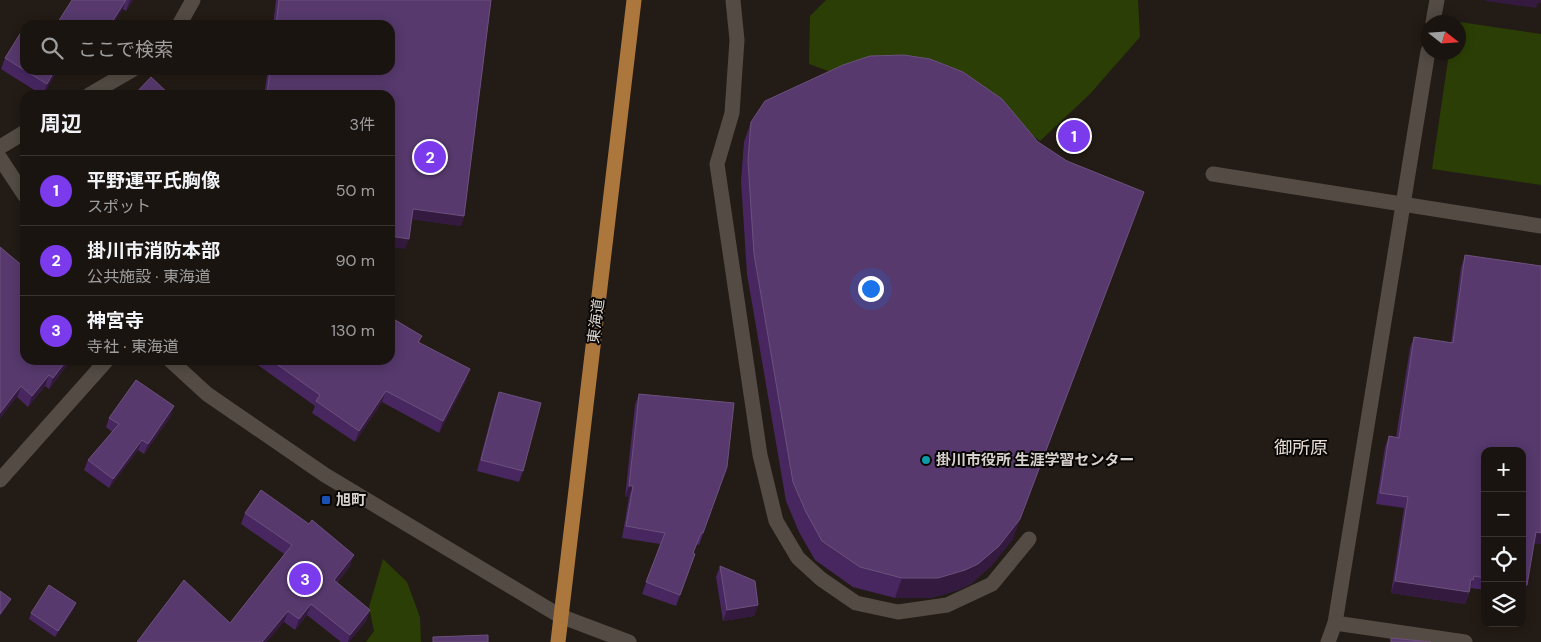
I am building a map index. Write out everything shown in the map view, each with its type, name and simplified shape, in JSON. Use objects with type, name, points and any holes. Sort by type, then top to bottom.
[{"type":"main road","name":"東海道","points":[[558,642],[634,0]]},
{"type":"street","points":[[181,20],[193,0]]},
{"type":"street","points":[[744,0],[734,0],[737,40],[732,113],[717,164],[760,455],[776,521],[798,558],[821,579],[856,603],[898,612],[947,605],[992,584],[1029,539]]},
{"type":"street","points":[[1434,15],[1437,0]]},
{"type":"street","points":[[1328,642],[1335,623],[1427,60]]},
{"type":"street","points":[[98,90],[123,75]]},
{"type":"street","points":[[0,147],[20,135]]},
{"type":"street","points":[[0,158],[20,188]]},
{"type":"street","points":[[1214,174],[1541,226]]},
{"type":"street","points":[[0,480],[104,365]]},
{"type":"street","points":[[175,365],[207,394],[325,476],[560,616],[629,642]]},
{"type":"street","points":[[1335,623],[1465,642]]},
{"type":"green space","points":[[826,0],[1138,0],[1140,37],[1090,94],[1040,141],[1007,115],[831,72],[809,64],[810,16]]},
{"type":"green space","points":[[1466,23],[1541,34],[1541,185],[1432,169],[1448,60],[1466,60]]},
{"type":"green space","points":[[383,559],[407,582],[420,617],[421,642],[366,642],[374,631],[369,607]]},
{"type":"building","points":[[72,0],[126,0],[113,20],[59,20]]},
{"type":"building","points":[[279,0],[491,0],[464,216],[413,209],[409,239],[395,237],[395,90],[268,90],[269,75],[395,75],[395,20],[277,20]]},
{"type":"building","points":[[20,34],[20,67],[5,58]]},
{"type":"building","name":"掛川市役所 生涯学習センター","points":[[904,55],[930,59],[963,72],[1002,99],[1038,142],[1067,161],[1144,192],[1020,519],[999,546],[978,564],[938,578],[902,578],[860,567],[822,541],[806,512],[793,482],[754,254],[748,161],[751,122],[765,101],[843,65],[870,56]]},
{"type":"building","points":[[32,75],[52,75],[47,84]]},
{"type":"building","points":[[151,77],[165,90],[139,90]]},
{"type":"building","points":[[0,247],[20,264],[20,365],[63,365],[53,378],[49,375],[32,396],[21,386],[0,413]]},
{"type":"building","points":[[1465,255],[1541,266],[1541,533],[1536,532],[1527,585],[1526,447],[1481,447],[1481,577],[1474,576],[1473,580],[1471,580],[1469,592],[1395,581],[1408,497],[1380,493],[1389,436],[1399,438],[1414,337],[1453,343]]},
{"type":"building","points":[[395,320],[422,336],[418,342],[470,369],[443,421],[386,391],[359,431],[316,401],[320,395],[278,365],[395,365]]},
{"type":"building","points":[[136,380],[174,406],[148,444],[142,440],[113,479],[88,460],[119,424],[109,418]]},
{"type":"building","points":[[499,392],[541,403],[523,471],[481,460]]},
{"type":"building","points":[[639,394],[734,403],[727,467],[703,533],[701,533],[693,553],[695,554],[680,595],[646,582],[665,533],[626,526],[633,486],[629,486]]},
{"type":"building","points":[[261,490],[309,524],[312,520],[354,555],[334,580],[370,610],[350,635],[311,604],[299,619],[288,611],[262,642],[137,642],[184,580],[230,623],[292,545],[245,513]]},
{"type":"building","points":[[720,566],[755,581],[758,605],[727,610]]},
{"type":"building","points":[[49,585],[76,603],[58,631],[31,613]]},
{"type":"building","points":[[0,591],[11,599],[0,614]]},
{"type":"building","points":[[488,635],[488,642],[433,642],[433,637]]},
{"type":"building","points":[[1391,638],[1431,642],[1391,642]]},
{"type":"place","name":"平野運平氏胸像","points":[[1074,136]]},
{"type":"place","name":"掛川市消防本部","points":[[430,157]]},
{"type":"place","name":"掛川市役所 生涯学習センター","points":[[926,460]]},
{"type":"place","name":"旭町","points":[[326,500]]},
{"type":"place","name":"神宮寺","points":[[305,579]]},
{"type":"district","name":"御所原","points":[[1301,448]]}]
